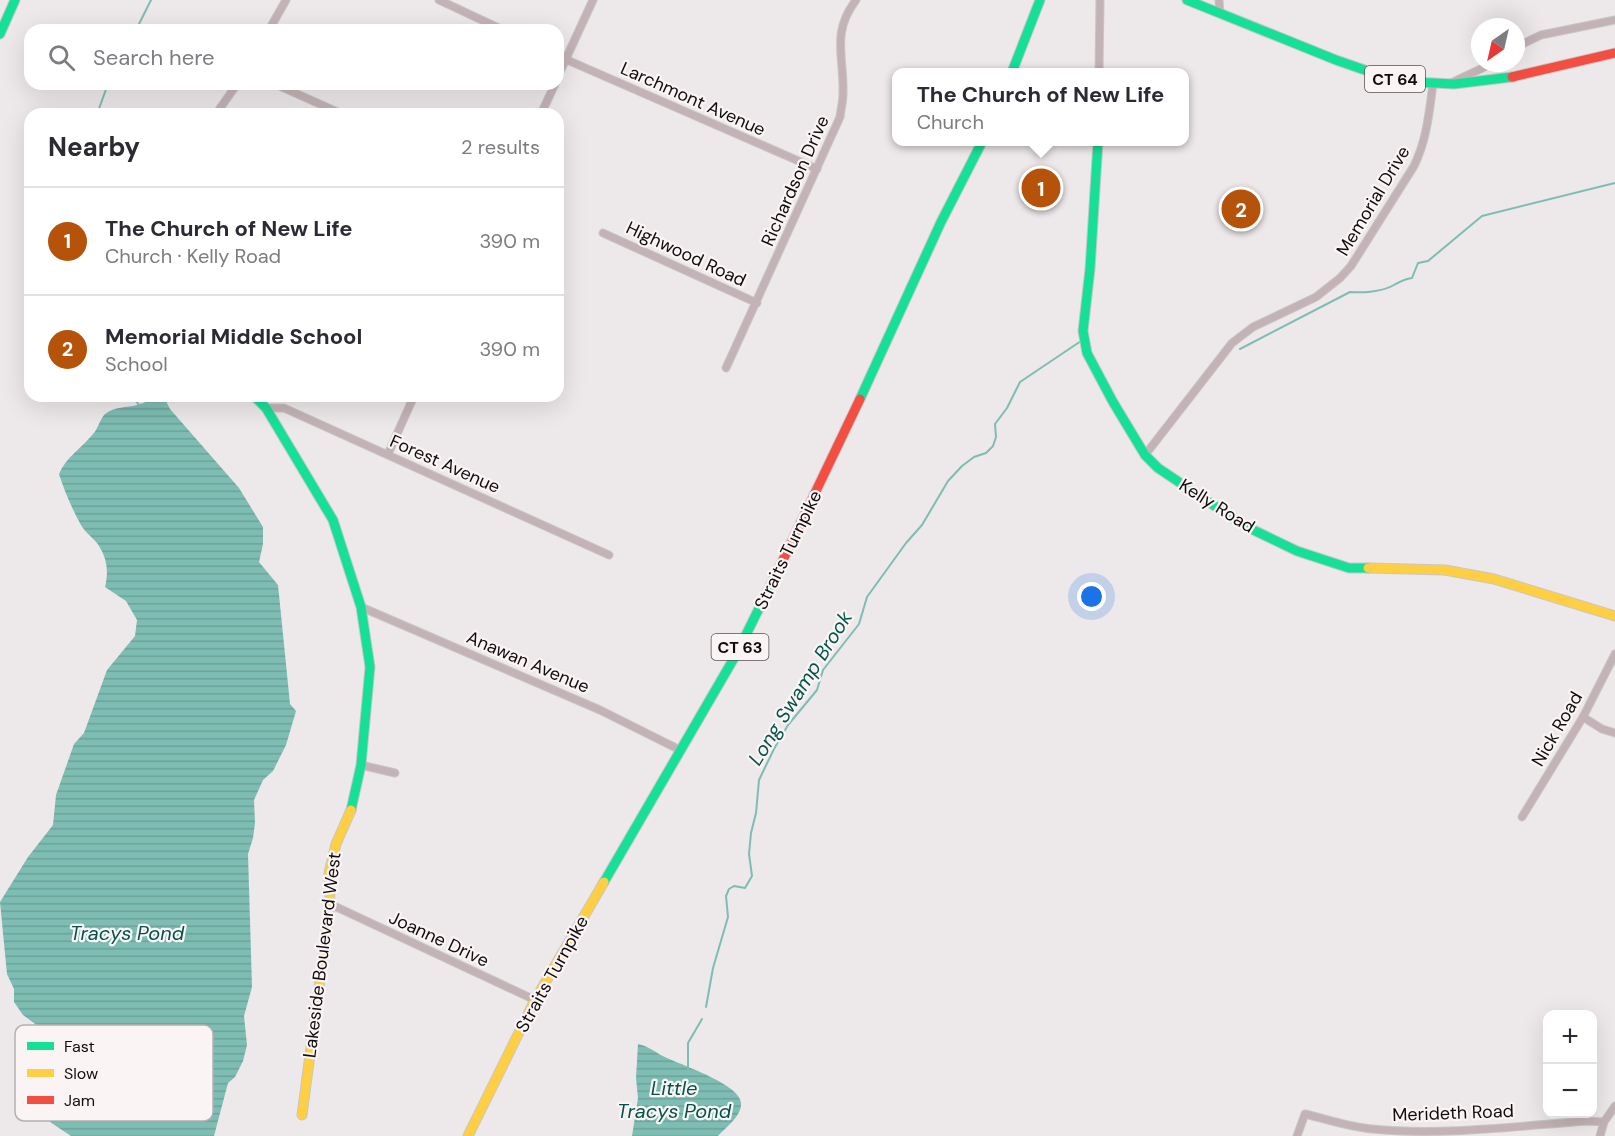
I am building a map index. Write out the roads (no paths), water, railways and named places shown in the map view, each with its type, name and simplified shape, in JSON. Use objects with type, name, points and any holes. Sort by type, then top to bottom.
[{"type":"main road","points":[[0,34],[15,0]]},
{"type":"main road","points":[[1014,68],[1040,0]]},
{"type":"main road","name":"CT 64","points":[[1186,0],[1367,72],[1433,84],[1500,79],[1615,53]]},
{"type":"main road","name":"Straits Turnpike","points":[[468,1136],[535,1000],[747,632],[821,483],[941,222],[979,146]]},
{"type":"main road","name":"Kelly Road","points":[[1098,146],[1090,269],[1083,331],[1087,353],[1126,425],[1145,455],[1158,468],[1243,525],[1297,551],[1349,568],[1445,570],[1494,579],[1615,616]]},
{"type":"main road","name":"Lakeside Boulevard West","points":[[260,402],[266,408],[333,520],[361,607],[370,668],[361,765],[353,806],[336,844],[329,873],[330,904],[302,1115]]},
{"type":"street","points":[[272,24],[286,0]]},
{"type":"street","points":[[439,0],[490,24]]},
{"type":"street","points":[[564,64],[593,0]]},
{"type":"street","name":"Richardson Drive","points":[[726,368],[840,117],[843,93],[840,34],[848,11],[856,0]]},
{"type":"street","points":[[1099,68],[1100,0]]},
{"type":"street","points":[[1219,0],[1220,13]]},
{"type":"street","points":[[1525,43],[1541,35],[1615,20]]},
{"type":"street","name":"Larchmont Avenue","points":[[566,60],[817,169]]},
{"type":"street","points":[[1449,84],[1474,72]]},
{"type":"street","name":"Memorial Drive","points":[[1145,455],[1233,343],[1253,327],[1316,297],[1351,266],[1422,150],[1427,134],[1433,84]]},
{"type":"street","points":[[220,108],[233,90]]},
{"type":"street","points":[[288,90],[328,108]]},
{"type":"street","points":[[544,108],[552,90]]},
{"type":"street","name":"Highwood Road","points":[[603,232],[757,303]]},
{"type":"street","points":[[388,454],[411,402]]},
{"type":"street","name":"Forest Avenue","points":[[266,408],[284,408],[609,555]]},
{"type":"street","name":"Anawan Avenue","points":[[361,607],[600,710],[680,750]]},
{"type":"street","name":"Nick Road","points":[[1522,817],[1583,717],[1615,654]]},
{"type":"street","points":[[1583,717],[1602,729],[1615,733]]},
{"type":"street","points":[[361,765],[396,773]]},
{"type":"street","name":"Joanne Drive","points":[[330,904],[535,1000]]},
{"type":"street","points":[[1600,1136],[1604,1122],[1615,1106]]},
{"type":"street","name":"Merideth Road","points":[[1297,1136],[1305,1114],[1370,1129],[1402,1130],[1604,1122]]},
{"type":"water","name":"Tracys Pond","points":[[145,402],[166,402],[170,409],[239,488],[263,527],[263,544],[259,562],[278,585],[290,704],[296,711],[286,745],[273,771],[263,780],[254,800],[255,823],[248,854],[252,987],[244,1016],[247,1045],[243,1061],[235,1077],[228,1083],[214,1136],[71,1136],[50,1122],[213,1121],[213,1025],[37,1025],[23,1015],[14,1002],[14,989],[7,974],[0,902],[28,857],[53,825],[56,795],[74,744],[84,733],[107,670],[135,636],[137,620],[126,601],[105,587],[107,570],[103,554],[97,543],[81,525],[59,474],[70,458],[95,432],[105,414]]},
{"type":"water","name":"Little Tracys Pond","points":[[638,1044],[710,1076],[732,1089],[741,1103],[736,1117],[718,1136],[632,1136],[638,1098],[636,1078]]},
{"type":"waterway","points":[[139,24],[151,0]]},
{"type":"waterway","points":[[99,108],[106,90]]},
{"type":"waterway","name":"Long Swamp Brook","points":[[1240,349],[1350,292],[1378,291],[1412,278],[1418,263],[1428,261],[1482,216],[1615,183]]},
{"type":"waterway","name":"Long Swamp Brook","points":[[706,1007],[713,968],[728,917],[726,896],[729,889],[734,886],[745,888],[752,876],[749,854],[759,780],[774,749],[788,725],[817,690],[823,670],[859,624],[867,597],[922,525],[948,481],[962,466],[974,457],[986,453],[993,446],[996,437],[995,424],[1007,408],[1020,382],[1081,341]]},
{"type":"waterway","name":"Long Swamp Brook","points":[[688,1069],[688,1043],[702,1019]]},
{"type":"place","name":"The Church of New Life","points":[[1041,188]]},
{"type":"place","name":"Memorial Middle School","points":[[1241,209]]}]
